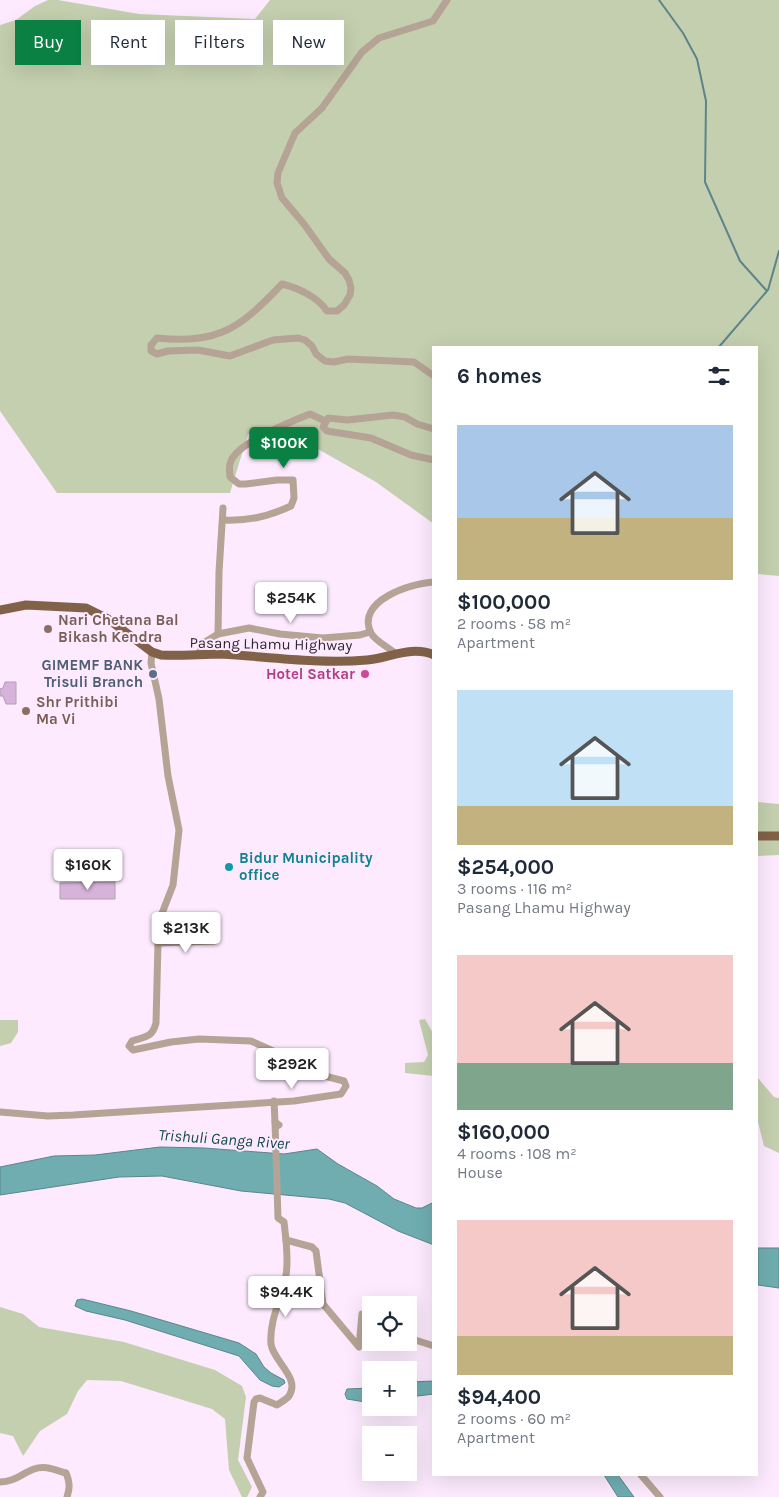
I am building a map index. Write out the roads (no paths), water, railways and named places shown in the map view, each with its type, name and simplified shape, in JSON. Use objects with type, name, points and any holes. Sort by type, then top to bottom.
[{"type":"main road","name":"Pasang Lhamu Highway","points":[[0,610],[26,606],[86,608],[108,619],[152,652],[161,655],[220,654],[323,661],[368,660],[395,653],[426,651],[432,654]]},
{"type":"main road","points":[[758,836],[779,836]]},
{"type":"street","points":[[432,375],[414,362],[348,359],[334,362],[325,361],[316,354],[312,346],[298,338],[273,340],[230,356],[198,350],[168,351],[157,354],[151,351],[150,345],[157,338],[195,339],[209,338],[220,334],[250,316],[282,284],[296,288],[322,305],[327,311],[337,311],[344,305],[350,295],[349,280],[345,273],[329,259],[304,224],[282,198],[277,183],[278,173],[295,133],[322,108],[362,52],[379,38],[433,21],[447,0]]},
{"type":"street","points":[[222,520],[246,521],[278,512],[291,506],[294,498],[293,480],[239,484],[230,477],[229,467],[231,460],[241,449],[285,424],[310,414],[325,421]]},
{"type":"street","points":[[432,428],[417,424],[405,417],[392,415],[348,420],[328,418],[323,427],[328,431],[372,438],[412,454],[432,459]]},
{"type":"street","points":[[218,634],[218,572],[223,508]]},
{"type":"street","points":[[395,653],[370,632],[368,614],[374,607],[404,588],[432,582]]},
{"type":"street","points":[[198,655],[205,642],[218,634],[249,628],[280,634],[322,638],[360,635],[370,632]]},
{"type":"street","points":[[0,1112],[48,1116],[73,1115],[318,1098],[341,1094],[346,1086],[344,1081],[310,1072],[282,1055],[251,1041],[199,1039],[131,1049],[129,1046],[130,1042],[145,1038],[154,1032],[161,916],[173,885],[179,830],[168,776],[152,652]]},
{"type":"street","points":[[158,943],[214,942]]},
{"type":"street","points":[[260,1497],[263,1492],[247,1458],[254,1402],[260,1398],[277,1405],[289,1396],[292,1388],[291,1378],[277,1360],[271,1345],[273,1323],[286,1274],[286,1240],[281,1220],[277,1123],[274,1101]]},
{"type":"street","points":[[286,1240],[312,1246],[316,1250],[323,1304],[359,1347],[362,1314]]},
{"type":"street","points":[[417,1341],[432,1345]]},
{"type":"street","points":[[0,1482],[10,1482],[35,1469],[54,1469],[66,1473],[70,1484],[67,1497]]},
{"type":"street","points":[[642,1476],[660,1497]]},
{"type":"waterway","points":[[659,0],[683,33],[697,59],[706,101],[705,182],[740,261],[767,291],[720,346]]},
{"type":"waterway","points":[[768,290],[779,251]]},
{"type":"place","name":"Nari Chetana Bal Bikash Kendra","points":[[48,629]]},
{"type":"place","name":"GIMEMF BANK Trisuli Branch","points":[[153,674]]},
{"type":"place","name":"Hotel Satkar","points":[[365,674]]},
{"type":"place","name":"Shr Prithibi Ma Vi","points":[[26,711]]},
{"type":"place","name":"Bidur Municipality office","points":[[229,867]]},
{"type":"water label","name":"Trishuli Ganga River","points":[[224,1139]]}]
